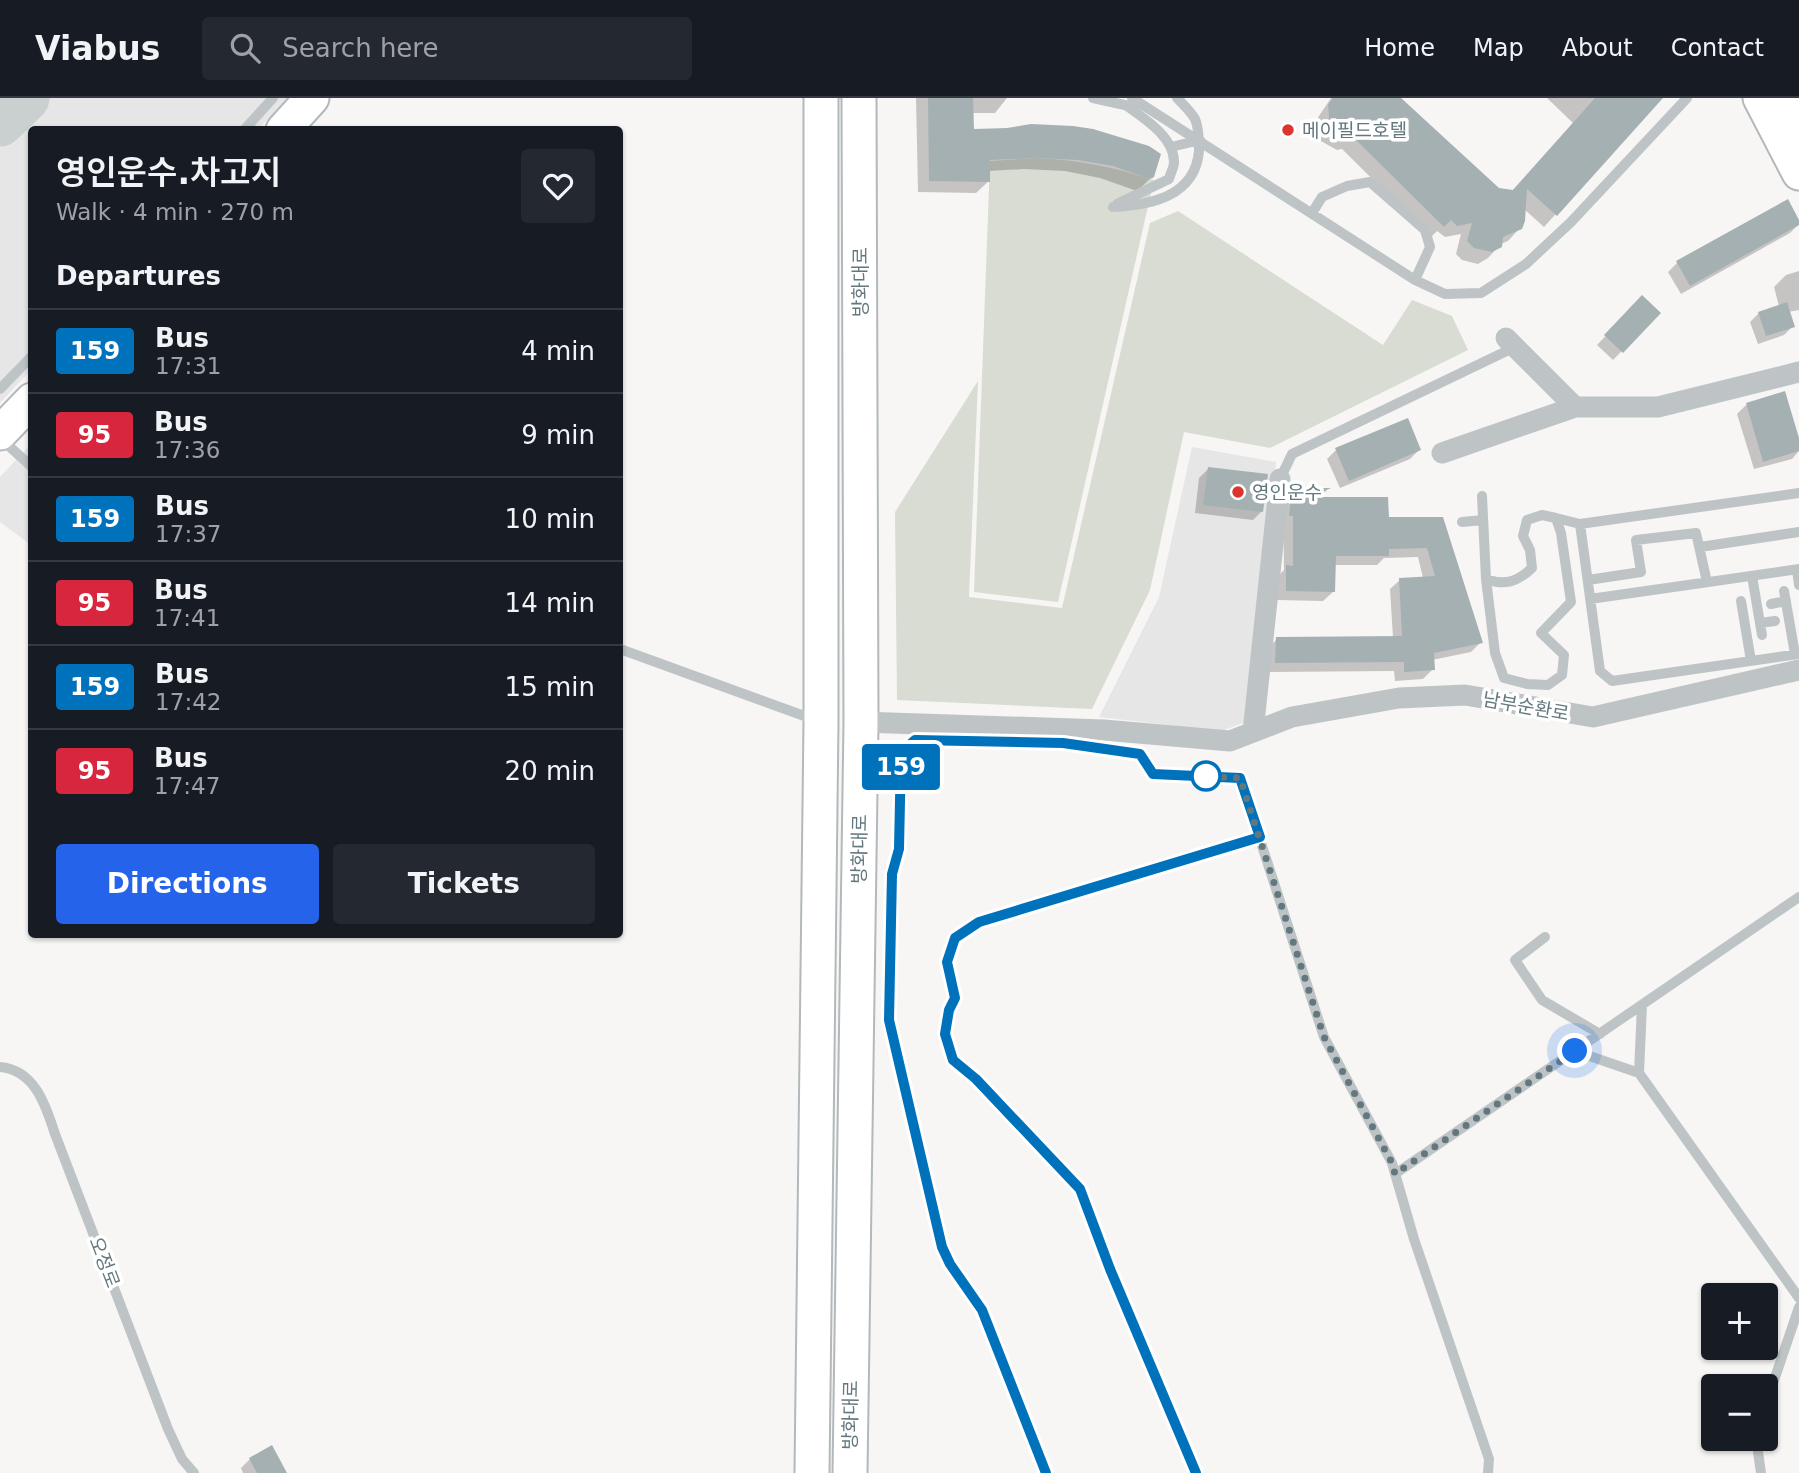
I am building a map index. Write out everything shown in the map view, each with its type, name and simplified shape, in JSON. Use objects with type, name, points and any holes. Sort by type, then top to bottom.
[{"type":"main road","points":[[287,126],[312,98]]},
{"type":"main road","name":"방화대로","points":[[812,1473],[821,722],[821,98]]},
{"type":"main road","name":"방화대로","points":[[850,1473],[861,722],[859,98]]},
{"type":"main road","points":[[1760,98],[1799,173]]},
{"type":"main road","points":[[1786,98],[1799,122]]},
{"type":"main road","points":[[0,435],[28,404]]},
{"type":"street","points":[[1511,342],[1575,407]]},
{"type":"street","points":[[1442,453],[1575,407],[1658,407],[1799,372]]},
{"type":"street","points":[[1253,732],[1280,479]]},
{"type":"street","name":"남부순환로","points":[[861,722],[1104,730],[1230,741],[1292,717],[1399,698],[1465,695],[1593,717],[1798,659]]},
{"type":"lane","points":[[248,126],[273,98]]},
{"type":"lane","points":[[1093,98],[1130,102],[1154,111],[1415,280],[1445,294],[1481,293],[1526,264],[1572,222],[1686,98]]},
{"type":"lane","points":[[1130,102],[1171,147],[1174,164],[1168,179],[1113,207],[1141,206],[1169,197],[1182,187],[1198,162],[1200,140],[1195,119],[1178,98]]},
{"type":"lane","points":[[1171,147],[1200,140]]},
{"type":"lane","points":[[1312,213],[1322,197],[1347,186],[1370,182],[1425,230],[1430,247],[1415,280]]},
{"type":"lane","points":[[1280,479],[1292,454],[1511,342]]},
{"type":"lane","points":[[0,389],[28,360]]},
{"type":"lane","points":[[0,435],[28,463]]},
{"type":"lane","points":[[1486,579],[1500,584],[1519,580],[1532,568],[1530,551],[1523,536],[1527,520],[1542,515],[1580,524],[1799,493]]},
{"type":"lane","points":[[1482,496],[1486,579],[1495,653],[1504,678],[1527,684],[1548,685],[1562,674],[1564,655],[1541,633],[1572,602],[1561,533],[1556,518]]},
{"type":"lane","points":[[1462,523],[1483,520]]},
{"type":"lane","points":[[1580,524],[1600,671],[1612,681],[1751,661],[1798,659],[1785,596],[1771,604]]},
{"type":"lane","points":[[1700,547],[1799,532]]},
{"type":"lane","points":[[1587,580],[1641,572],[1636,540],[1696,533],[1707,582]]},
{"type":"lane","points":[[1590,599],[1798,570],[1799,585]]},
{"type":"lane","points":[[1752,576],[1762,635]]},
{"type":"lane","points":[[1741,601],[1738,614],[1751,661]]},
{"type":"lane","points":[[1760,623],[1775,621]]},
{"type":"lane","points":[[623,650],[821,722]]},
{"type":"lane","points":[[1046,1473],[982,1310],[950,1264],[942,1247],[889,1020],[892,874],[899,849],[901,752],[915,740],[1063,743],[1140,754],[1153,774],[1240,778],[1324,1037],[1392,1163],[1414,1239],[1489,1459],[1488,1473]]},
{"type":"lane","points":[[1196,1473],[1110,1269],[1080,1189],[976,1079],[953,1060],[945,1034],[949,1010],[955,998],[947,962],[955,938],[979,922],[1260,837]]},
{"type":"lane","points":[[1395,1174],[1799,897]]},
{"type":"lane","points":[[1545,937],[1515,960],[1542,1000],[1600,1034]]},
{"type":"lane","points":[[1639,1073],[1642,1005]]},
{"type":"lane","points":[[1575,1051],[1639,1073],[1799,1298]]},
{"type":"lane","name":"오정로","points":[[0,1067],[11,1068],[32,1082],[45,1102],[168,1429],[182,1459],[194,1473]]},
{"type":"lane","points":[[1776,1374],[1799,1307]]},
{"type":"lane","points":[[1758,1451],[1762,1473]]},
{"type":"shaded area","points":[[0,98],[288,98],[261,126],[28,126],[28,373],[0,403]]},
{"type":"shaded area","points":[[1037,158],[1096,165],[1154,180],[1058,602],[974,592],[990,161]]},
{"type":"shaded area","points":[[1178,211],[1383,345],[1412,300],[1452,316],[1468,350],[1270,448],[1184,432],[1150,590],[1092,709],[897,700],[895,512],[978,381],[969,597],[1062,608],[1150,223]]},
{"type":"shaded area","points":[[28,447],[28,543],[0,522],[0,477]]},
{"type":"shaded area","name":"영인운수","points":[[1192,447],[1276,462],[1246,722],[1221,731],[1099,717],[1159,597]]},
{"type":"building","points":[[928,98],[973,98],[974,129],[1031,124],[1073,126],[1093,129],[1149,146],[1161,154],[1154,177],[1150,179],[1113,166],[1078,160],[1037,158],[990,160],[990,182],[929,181]]},
{"type":"building","points":[[1333,98],[1401,98],[1499,188],[1513,190],[1595,98],[1663,98],[1557,216],[1527,189],[1522,229],[1503,237],[1502,247],[1492,252],[1474,248],[1467,241],[1472,223],[1457,226],[1451,220],[1444,227],[1354,138],[1350,139],[1330,128],[1328,105]]},
{"type":"building","points":[[1788,199],[1799,225],[1690,286],[1676,261]]},
{"type":"building","points":[[1642,295],[1661,313],[1623,353],[1604,335]]},
{"type":"building","points":[[1787,302],[1795,327],[1766,336],[1758,312]]},
{"type":"building","points":[[1785,391],[1799,438],[1799,451],[1763,462],[1746,403]]},
{"type":"building","points":[[1408,418],[1421,450],[1349,481],[1335,448]]},
{"type":"building","points":[[1208,467],[1268,474],[1263,512],[1203,505]]},
{"type":"building","points":[[1292,488],[1331,488],[1310,497],[1388,497],[1389,517],[1443,517],[1483,643],[1434,653],[1435,670],[1404,672],[1404,662],[1275,663],[1276,637],[1402,636],[1399,578],[1435,576],[1427,548],[1389,549],[1389,556],[1336,556],[1335,592],[1286,591],[1286,565],[1293,566],[1293,516],[1289,516]]},
{"type":"building","points":[[272,1445],[287,1473],[257,1473],[249,1458]]},
{"type":"taxiway","points":[[0,123],[26,98]]},
{"type":"bus line","name":"159","points":[[1046,1473],[982,1310],[950,1264],[942,1247],[889,1020],[892,874],[899,849],[901,752],[915,740],[1063,743],[1140,754],[1153,774],[1240,778],[1260,837],[979,922],[955,938],[947,962],[955,998],[949,1010],[945,1034],[953,1060],[976,1079],[1080,1189],[1110,1269],[1196,1473]]},
{"type":"place","name":"메이필드호텔","points":[[1288,130]]},
{"type":"place","name":"영인운수","points":[[1238,492]]},
{"type":"route","points":[[1206,776],[1196,776],[1240,778],[1324,1037],[1392,1163],[1395,1174],[1575,1051]]}]
